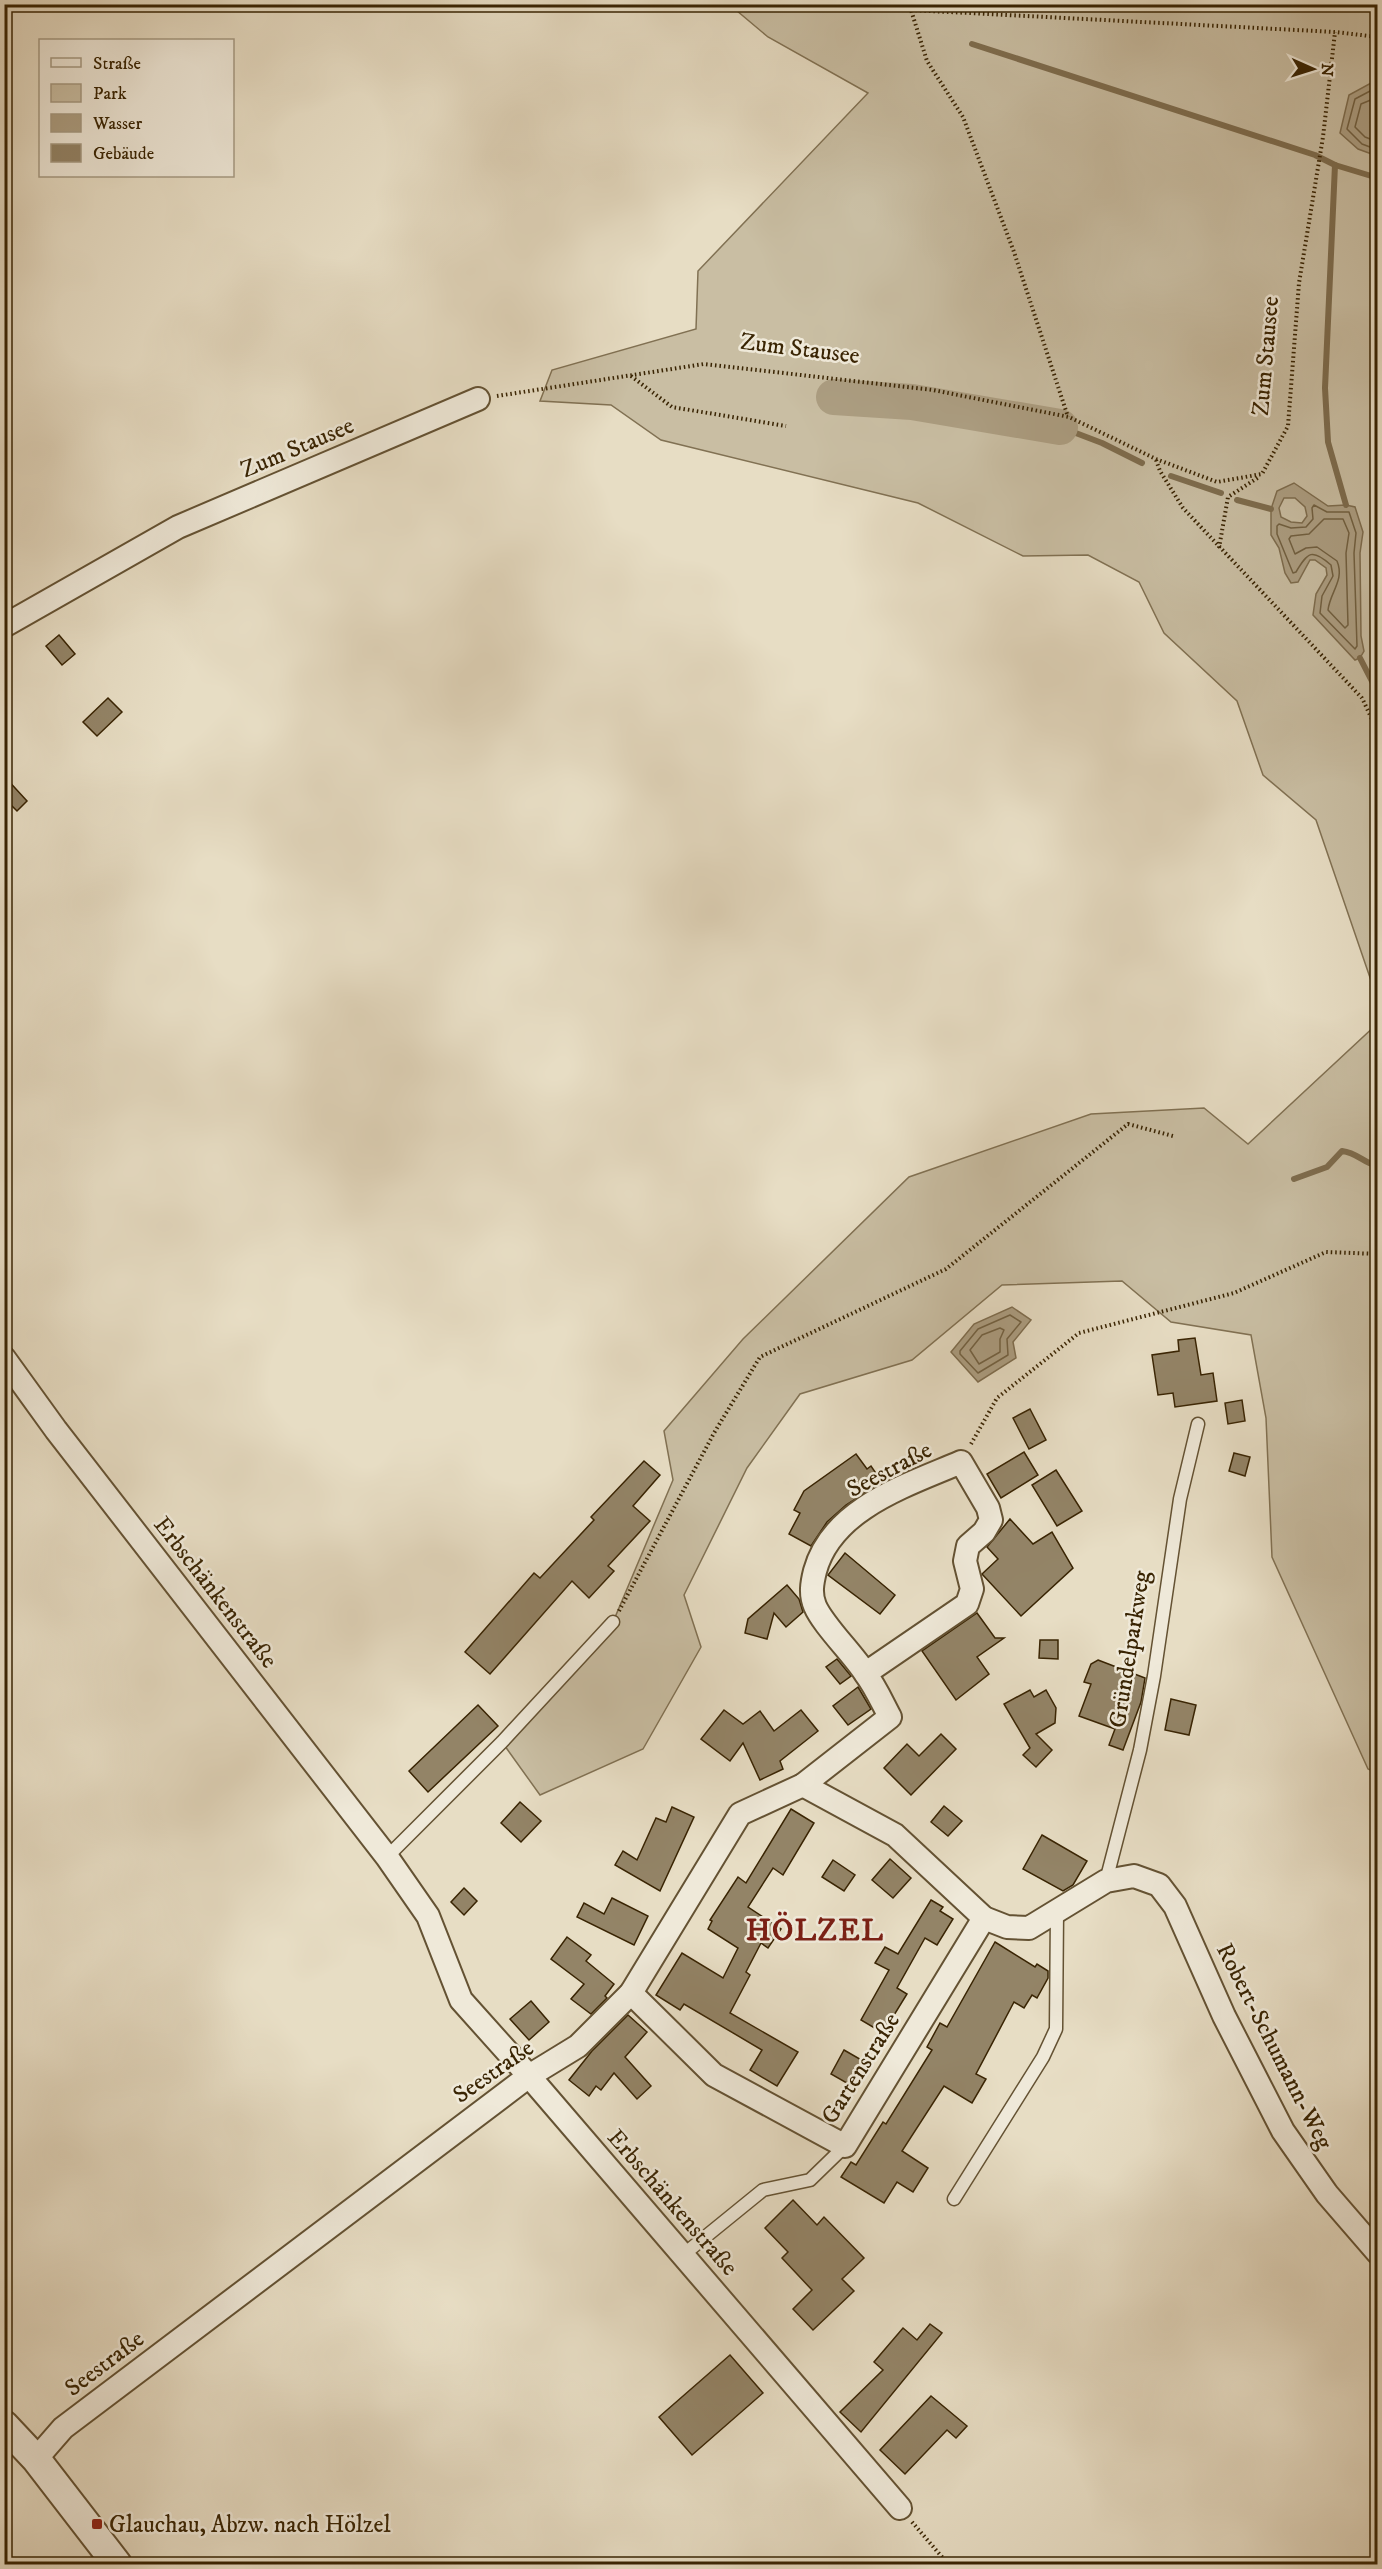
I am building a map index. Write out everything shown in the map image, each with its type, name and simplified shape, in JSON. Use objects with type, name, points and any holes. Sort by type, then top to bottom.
[{"type":"street","name":"Zum Stausee","points":[[4,626],[178,527],[478,399]]},
{"type":"street","name":"Erbschänkenstraße","points":[[4,1358],[56,1430],[387,1857],[428,1916],[461,2000],[900,2508]]},
{"type":"street","name":"Seestraße","points":[[36,2459],[63,2428],[529,2076],[578,2046],[631,1993],[740,1814],[803,1785],[890,1717],[866,1673],[815,1607],[811,1588],[819,1558],[837,1530],[864,1508],[906,1485],[961,1462],[988,1508],[991,1520],[984,1532],[968,1546],[966,1561],[972,1589],[967,1604],[866,1673]]},
{"type":"street","points":[[803,1785],[896,1835],[984,1918],[1007,1927],[1029,1928],[1106,1881]]},
{"type":"street","name":"Robert-Schumann-Weg","points":[[1106,1881],[1134,1876],[1159,1885],[1174,1906],[1224,2016],[1283,2131],[1327,2194],[1377,2253]]},
{"type":"street","name":"Gartenstraße","points":[[631,1993],[714,2075],[845,2146],[984,1918]]},
{"type":"street","points":[[4,2425],[36,2459],[117,2565]]},
{"type":"lane","name":"Gründelparkweg","points":[[1106,1881],[1140,1750],[1154,1676],[1180,1499],[1198,1424]]},
{"type":"lane","points":[[387,1857],[502,1742],[613,1622]]},
{"type":"lane","points":[[954,2199],[1043,2056],[1056,2029],[1057,1911]]},
{"type":"lane","points":[[683,2255],[763,2190],[810,2180],[845,2146]]},
{"type":"path","points":[[906,4],[911,10],[927,61],[963,117],[1014,252],[1069,417]]},
{"type":"path","points":[[911,10],[1335,32],[1377,37]]},
{"type":"path","name":"Zum Stausee","points":[[478,399],[704,364],[933,390],[1069,417],[1156,459],[1217,482],[1262,474],[1288,426],[1299,283],[1323,137],[1335,32]]},
{"type":"path","points":[[631,375],[672,407],[786,426]]},
{"type":"path","points":[[1156,459],[1160,471],[1183,508],[1362,698],[1377,732]]},
{"type":"path","points":[[1219,548],[1228,497],[1262,474]]},
{"type":"path","points":[[613,1622],[714,1433],[760,1357],[946,1269],[1128,1124],[1173,1136]]},
{"type":"path","points":[[961,1462],[997,1398],[1079,1333],[1234,1293],[1326,1252],[1377,1254]]},
{"type":"path","points":[[900,2508],[948,2565]]},
{"type":"green space","points":[[730,5],[1377,5],[1377,998],[1316,820],[1263,775],[1237,701],[1164,633],[1139,582],[1088,555],[1023,556],[918,503],[661,440],[611,405],[540,401],[552,370],[696,329],[698,271],[868,93],[768,37]]},
{"type":"green space","points":[[1377,1024],[1377,1773],[1368,1769],[1272,1557],[1266,1418],[1251,1335],[1171,1322],[1122,1281],[1002,1285],[912,1360],[800,1394],[747,1468],[684,1595],[701,1647],[643,1749],[540,1795],[502,1742],[613,1622],[673,1480],[664,1431],[743,1339],[909,1177],[1091,1114],[1204,1108],[1248,1144]]},
{"type":"water","points":[[1371,83],[1377,84],[1377,156],[1358,149],[1340,133],[1349,95]]},
{"type":"water","points":[[1294,483],[1328,506],[1355,507],[1363,532],[1360,553],[1361,636],[1364,651],[1360,658],[1355,660],[1313,615],[1316,594],[1327,575],[1326,568],[1315,560],[1310,560],[1298,582],[1291,583],[1285,573],[1279,548],[1271,535],[1271,509],[1277,491]],"holes":[[[1284,498],[1295,498],[1305,507],[1307,516],[1302,523],[1291,522],[1281,517],[1279,508]]]},
{"type":"water","points":[[1012,1307],[1031,1320],[1013,1342],[1016,1358],[978,1382],[951,1352],[974,1324]]},
{"type":"building","points":[[59,635],[75,654],[62,665],[46,646]]},
{"type":"building","points":[[108,698],[122,712],[97,736],[83,722]]},
{"type":"building","points":[[4,776],[27,801],[17,811],[4,798]]},
{"type":"building","points":[[1195,1338],[1201,1375],[1213,1373],[1217,1401],[1175,1407],[1173,1393],[1158,1395],[1152,1355],[1179,1351],[1178,1340]]},
{"type":"building","points":[[1242,1400],[1245,1421],[1228,1424],[1225,1403]]},
{"type":"building","points":[[1030,1409],[1046,1440],[1029,1449],[1013,1418]]},
{"type":"building","points":[[1024,1452],[1038,1475],[1001,1498],[987,1474]]},
{"type":"building","points":[[1234,1453],[1250,1457],[1245,1476],[1229,1471]]},
{"type":"building","points":[[856,1454],[867,1469],[871,1466],[882,1482],[846,1505],[827,1522],[811,1546],[789,1534],[800,1513],[794,1510],[804,1491]]},
{"type":"building","points":[[644,1461],[660,1475],[633,1506],[650,1521],[608,1566],[614,1571],[589,1598],[572,1581],[490,1674],[465,1652],[534,1573],[540,1578],[594,1520],[591,1517]]},
{"type":"building","points":[[1056,1470],[1082,1511],[1057,1526],[1032,1485]]},
{"type":"building","points":[[1010,1519],[1033,1544],[1052,1532],[1073,1568],[1021,1616],[982,1574],[998,1559],[987,1547]]},
{"type":"building","points":[[845,1553],[895,1595],[880,1614],[828,1575]]},
{"type":"building","points":[[787,1585],[799,1599],[803,1612],[786,1627],[774,1613],[767,1639],[745,1633],[748,1619]]},
{"type":"building","points":[[977,1613],[995,1638],[1004,1638],[977,1657],[989,1674],[956,1700],[922,1651]]},
{"type":"building","points":[[1040,1640],[1058,1640],[1058,1659],[1039,1658]]},
{"type":"building","points":[[837,1659],[851,1676],[840,1684],[826,1667]]},
{"type":"building","points":[[1098,1660],[1145,1678],[1141,1702],[1123,1750],[1109,1745],[1115,1729],[1079,1716],[1091,1684],[1084,1682],[1091,1664]]},
{"type":"building","points":[[858,1687],[871,1709],[848,1725],[833,1706]]},
{"type":"building","points":[[1030,1690],[1034,1697],[1046,1690],[1056,1708],[1055,1723],[1036,1734],[1052,1750],[1036,1767],[1023,1755],[1030,1748],[1004,1704]]},
{"type":"building","points":[[1171,1699],[1196,1705],[1189,1735],[1165,1730]]},
{"type":"building","points":[[478,1705],[498,1726],[428,1792],[409,1771]]},
{"type":"building","points":[[724,1710],[743,1724],[760,1711],[774,1731],[801,1710],[818,1731],[780,1761],[783,1769],[760,1780],[743,1743],[730,1761],[701,1739]]},
{"type":"building","points":[[941,1734],[956,1749],[911,1795],[884,1768],[907,1744],[919,1756]]},
{"type":"building","points":[[520,1802],[541,1821],[521,1842],[501,1823]]},
{"type":"building","points":[[944,1806],[962,1821],[948,1836],[931,1822]]},
{"type":"building","points":[[672,1807],[694,1817],[660,1891],[615,1865],[623,1851],[637,1860],[656,1818],[666,1822]]},
{"type":"building","points":[[791,1809],[814,1823],[783,1875],[773,1868],[748,1907],[781,1929],[768,1948],[761,1943],[746,1972],[750,1975],[730,2013],[798,2052],[777,2086],[750,2070],[762,2050],[684,2004],[680,2010],[656,1995],[682,1953],[723,1978],[738,1948],[708,1929],[712,1921],[710,1920],[738,1877],[746,1883]]},
{"type":"building","points":[[1042,1835],[1087,1861],[1073,1885],[1063,1891],[1023,1869]]},
{"type":"building","points":[[890,1859],[911,1878],[893,1898],[872,1880]]},
{"type":"building","points":[[833,1860],[855,1875],[844,1891],[822,1877]]},
{"type":"building","points":[[464,1888],[477,1901],[464,1915],[451,1902]]},
{"type":"building","points":[[612,1898],[648,1916],[634,1945],[577,1917],[584,1903],[604,1914]]},
{"type":"building","points":[[931,1900],[943,1907],[940,1911],[953,1919],[937,1945],[925,1938],[897,1988],[907,1994],[883,2033],[861,2020],[889,1970],[875,1963],[885,1947],[898,1954]]},
{"type":"building","points":[[567,1937],[591,1955],[586,1961],[614,1984],[605,1996],[607,1998],[591,2014],[571,1999],[584,1984],[551,1959]]},
{"type":"building","points":[[995,1942],[1035,1967],[1037,1964],[1048,1971],[1048,1978],[1037,1998],[1032,1995],[1024,2008],[1014,2002],[976,2074],[986,2079],[972,2103],[944,2086],[902,2151],[928,2168],[913,2192],[897,2182],[884,2203],[841,2177],[851,2162],[856,2165],[883,2122],[886,2124],[932,2050],[927,2047],[940,2023],[947,2027]]},
{"type":"building","points":[[531,2001],[549,2022],[529,2040],[510,2019]]},
{"type":"building","points":[[628,2015],[647,2032],[625,2057],[651,2086],[637,2099],[614,2073],[601,2090],[596,2086],[589,2096],[569,2080],[592,2051]]},
{"type":"building","points":[[844,2050],[865,2062],[852,2086],[831,2074]]},
{"type":"building","points":[[793,2200],[817,2225],[824,2217],[864,2258],[842,2279],[854,2291],[813,2330],[793,2309],[812,2290],[782,2258],[788,2252],[765,2228]]},
{"type":"building","points":[[930,2324],[942,2333],[861,2432],[840,2412],[883,2370],[874,2362],[903,2328],[917,2340]]},
{"type":"building","points":[[730,2355],[763,2393],[692,2455],[659,2417]]},
{"type":"building","points":[[931,2396],[967,2426],[956,2438],[947,2430],[905,2474],[880,2450]]},
{"type":"waterway","points":[[972,44],[1315,155],[1335,165],[1378,178]]},
{"type":"waterway","points":[[1335,165],[1325,388],[1328,442],[1346,505]]},
{"type":"waterway","points":[[834,397],[912,402],[1060,427]]},
{"type":"waterway","points":[[1060,427],[1102,443],[1142,463]]},
{"type":"waterway","points":[[1171,476],[1221,493]]},
{"type":"waterway","points":[[1237,500],[1271,509]]},
{"type":"waterway","points":[[1360,658],[1378,693]]},
{"type":"waterway","points":[[1294,1179],[1327,1167],[1342,1151],[1378,1166]]},
{"type":"place","name":"Glauchau, Abzw. nach Hölzel","points":[[97,2524]]},
{"type":"district","name":"HÖLZEL","points":[[815,1930]]}]
